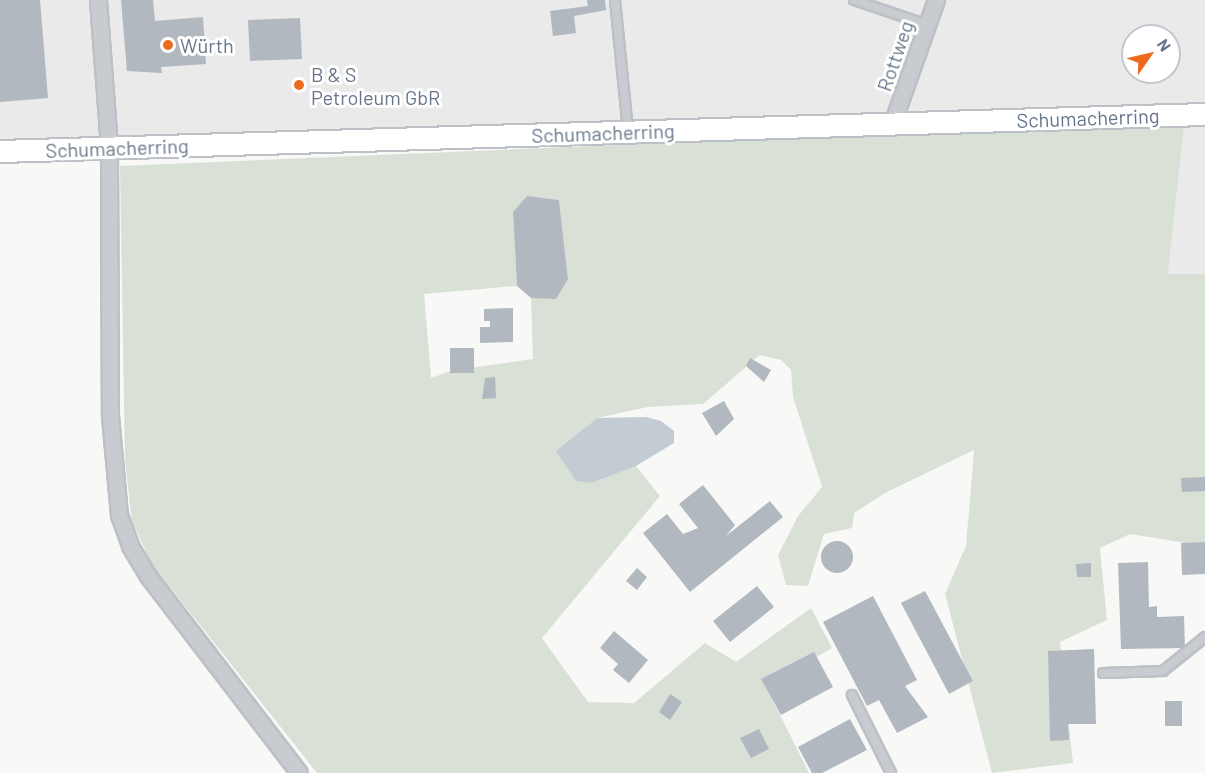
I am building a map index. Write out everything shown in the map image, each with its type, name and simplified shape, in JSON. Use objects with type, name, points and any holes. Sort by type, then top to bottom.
[{"type":"main road","name":"Schumacherring","points":[[0,151],[1205,114]]},
{"type":"street","points":[[99,0],[109,148],[110,416],[119,515],[130,546],[148,576],[299,773]]},
{"type":"street","name":"Rottweg","points":[[892,124],[936,0]]},
{"type":"lane","points":[[615,0],[629,132]]},
{"type":"lane","points":[[854,0],[928,26]]},
{"type":"lane","points":[[1103,673],[1163,671],[1205,637]]},
{"type":"lane","points":[[852,695],[891,773]]},
{"type":"shaded area","points":[[0,0],[1205,0],[1205,274],[1168,274],[1184,128],[698,136],[0,159]]},
{"type":"shaded area","points":[[1184,127],[1168,274],[1205,274],[1205,546],[1130,534],[1100,548],[1107,620],[1060,642],[1073,763],[992,773],[945,594],[966,546],[974,450],[885,493],[854,513],[852,528],[824,534],[808,586],[786,585],[778,555],[798,516],[822,487],[793,397],[791,370],[781,360],[760,355],[703,404],[648,407],[597,418],[557,451],[592,483],[636,466],[660,496],[542,638],[588,702],[634,703],[705,643],[736,662],[811,608],[832,648],[766,687],[809,773],[317,773],[151,563],[132,522],[125,461],[120,166],[777,138]],"holes":[[[527,196],[559,200],[568,278],[531,298],[533,359],[454,370],[431,378],[424,294],[517,286],[513,213]]]},
{"type":"shaded area","points":[[646,417],[661,421],[674,431],[674,443],[636,466],[592,483],[576,481],[556,451],[597,418]]},
{"type":"building","points":[[0,0],[40,0],[48,98],[0,102]]},
{"type":"building","points":[[121,0],[153,0],[155,21],[203,17],[206,64],[161,67],[162,73],[127,71]]},
{"type":"building","points":[[587,0],[605,0],[606,10],[574,16],[576,33],[553,36],[550,11],[588,6]]},
{"type":"building","points":[[300,18],[302,59],[250,61],[248,20]]},
{"type":"building","points":[[527,196],[559,200],[568,279],[556,299],[531,298],[517,286],[513,212]]},
{"type":"building","points":[[513,308],[513,342],[480,343],[480,327],[490,327],[490,321],[484,321],[484,309]]},
{"type":"building","points":[[450,348],[474,348],[474,373],[450,373]]},
{"type":"building","points":[[750,358],[771,370],[764,382],[746,366]]},
{"type":"building","points":[[495,377],[496,398],[482,399],[485,378]]},
{"type":"building","points":[[724,401],[734,419],[716,436],[702,413]]},
{"type":"building","points":[[1205,477],[1205,491],[1182,492],[1181,478]]},
{"type":"building","points":[[703,485],[735,525],[726,536],[770,501],[783,517],[690,592],[643,533],[667,514],[683,534],[698,528],[679,504]]},
{"type":"building","points":[[837,541],[849,545],[853,557],[849,569],[837,573],[825,569],[821,557],[825,545]]},
{"type":"building","points":[[1205,542],[1205,574],[1182,575],[1181,543]]},
{"type":"building","points":[[1148,562],[1149,607],[1157,606],[1157,617],[1184,616],[1185,648],[1121,649],[1118,563]]},
{"type":"building","points":[[1091,563],[1091,577],[1077,577],[1076,564]]},
{"type":"building","points":[[637,568],[647,577],[637,590],[626,581]]},
{"type":"building","points":[[757,586],[774,607],[730,642],[713,621]]},
{"type":"building","points":[[925,591],[973,681],[949,694],[901,603]]},
{"type":"building","points":[[873,596],[917,680],[905,686],[928,717],[897,733],[879,700],[867,706],[823,622]]},
{"type":"building","points":[[614,631],[648,660],[629,683],[613,670],[618,664],[600,648]]},
{"type":"building","points":[[1094,649],[1096,724],[1068,724],[1069,740],[1050,741],[1048,651]]},
{"type":"building","points":[[814,652],[833,687],[781,715],[761,679]]},
{"type":"building","points":[[670,694],[682,702],[670,720],[659,712]]},
{"type":"building","points":[[1165,701],[1182,701],[1182,726],[1165,726]]},
{"type":"building","points":[[850,719],[867,750],[822,773],[812,773],[798,747]]},
{"type":"building","points":[[759,729],[769,749],[751,758],[740,738]]},
{"type":"place","name":"Würth","points":[[168,45]]},
{"type":"place","name":"B & S Petroleum GbR","points":[[299,85]]}]
